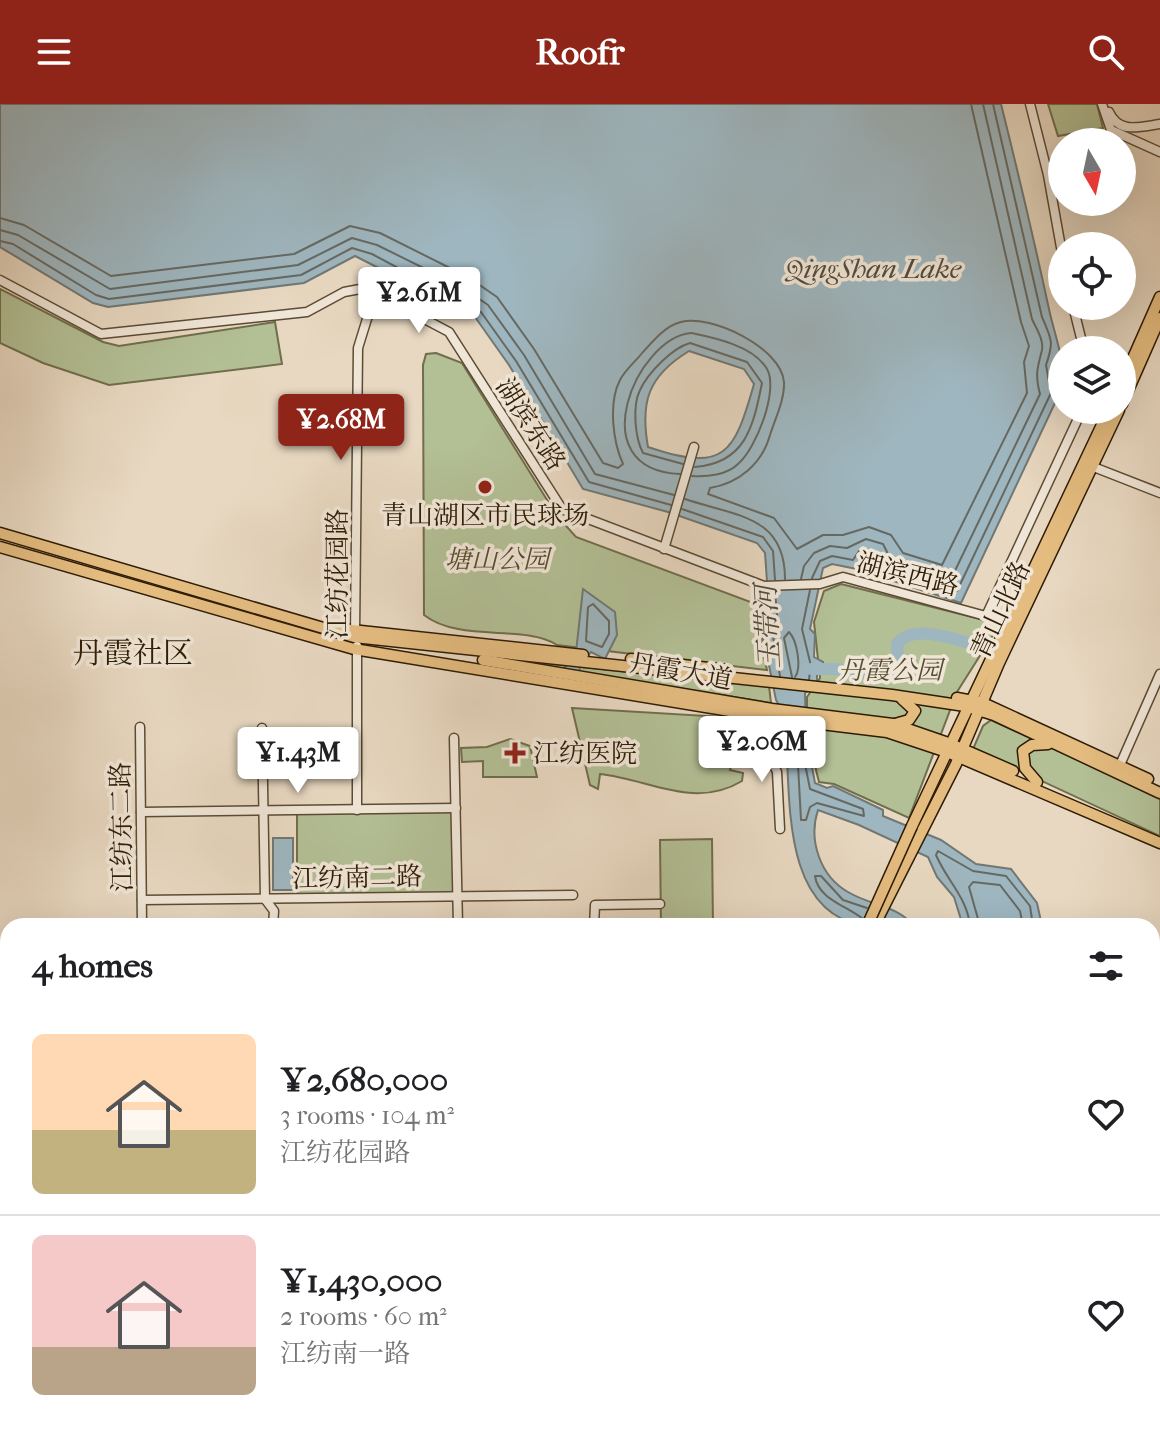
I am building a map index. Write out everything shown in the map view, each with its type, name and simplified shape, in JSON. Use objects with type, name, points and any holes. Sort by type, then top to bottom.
[{"type":"main road","points":[[1136,350],[1160,297]]},
{"type":"main road","points":[[1136,372],[1160,318]]},
{"type":"main road","name":"青山北路","points":[[1014,624],[1103,424]]},
{"type":"main road","name":"青山北路","points":[[878,918],[949,779],[988,678],[1112,424]]},
{"type":"main road","name":"丹霞大道","points":[[0,533],[318,633],[356,640],[492,647],[670,663],[976,705],[1160,793]]},
{"type":"main road","name":"丹霞大道","points":[[0,547],[318,633],[772,713],[893,724],[1037,782],[1160,841]]},
{"type":"main road","points":[[952,697],[970,693],[988,678]]},
{"type":"main road","points":[[988,678],[990,700],[1005,713]]},
{"type":"main road","name":"丹霞大道","points":[[817,685],[952,697],[1005,713],[1160,785]]},
{"type":"main road","points":[[892,695],[910,703],[915,711],[909,720],[893,724]]},
{"type":"main road","name":"青山北路","points":[[871,918],[949,748],[976,705]]},
{"type":"main road","name":"丹霞大道","points":[[820,719],[949,748]]},
{"type":"main road","points":[[909,739],[936,759],[937,775]]},
{"type":"main road","points":[[1037,782],[1025,768],[1023,751],[1032,745],[1054,744]]},
{"type":"main road","name":"丹霞大道","points":[[961,753],[997,772],[1160,841]]},
{"type":"main road","points":[[949,779],[967,766],[997,772]]},
{"type":"street","points":[[1030,104],[1058,232]]},
{"type":"street","points":[[1104,104],[1117,124],[1128,128],[1160,124]]},
{"type":"street","points":[[1104,104],[1111,130],[1160,152]]},
{"type":"street","points":[[0,280],[101,334],[307,312],[344,292],[360,289],[375,293]]},
{"type":"street","name":"湖滨东路","points":[[375,293],[449,332],[562,509],[764,586],[820,584]]},
{"type":"street","name":"江纺花园路","points":[[357,810],[358,348],[375,293]]},
{"type":"street","name":"湖滨西路","points":[[987,614],[1075,424]]},
{"type":"street","points":[[664,549],[693,451]]},
{"type":"street","points":[[1091,466],[1160,493]]},
{"type":"street","name":"湖滨西路","points":[[820,584],[843,577],[987,614],[1014,624]]},
{"type":"street","points":[[1120,765],[1160,674]]},
{"type":"street","name":"江纺东二路","points":[[140,727],[142,918]]},
{"type":"street","points":[[262,728],[265,899],[274,911],[274,918]]},
{"type":"street","points":[[761,736],[777,772],[780,829]]},
{"type":"street","points":[[454,738],[458,918]]},
{"type":"street","points":[[141,812],[456,808]]},
{"type":"street","name":"江纺南二路","points":[[142,900],[573,895]]},
{"type":"street","points":[[594,918],[595,905],[660,904]]},
{"type":"green space","points":[[1048,104],[1097,104],[1103,128],[1056,128]]},
{"type":"green space","points":[[0,289],[103,342],[119,346],[275,322],[282,364],[109,385],[43,363],[0,343]]},
{"type":"green space","name":"塘山公园","points":[[436,353],[462,363],[557,516],[576,537],[764,607],[762,647],[767,670],[557,645],[528,635],[455,629],[424,615],[423,365],[426,354]]},
{"type":"green space","name":"丹霞公园","points":[[841,584],[1000,624],[957,692],[909,818],[834,784],[819,782],[807,734],[807,697],[820,678],[814,622],[824,591]]},
{"type":"green space","points":[[483,657],[769,686],[771,703]]},
{"type":"green space","points":[[572,708],[758,719],[737,742],[730,770],[743,773],[742,781],[724,789],[689,793],[600,774],[598,789],[590,785]]},
{"type":"green space","points":[[991,720],[1160,797],[1160,836],[973,749],[983,726]]},
{"type":"green space","points":[[510,739],[530,746],[537,777],[483,777],[483,761],[462,762],[461,748],[487,747]]},
{"type":"green space","points":[[456,808],[458,894],[297,897],[297,814]]},
{"type":"green space","points":[[712,839],[713,918],[661,918],[660,840]]},
{"type":"water","name":"QingShan Lake","points":[[0,104],[1001,104],[1048,303],[1048,320],[1052,320],[1056,336],[1048,336],[1048,418],[961,603],[869,573],[872,559],[865,556],[862,570],[832,564],[823,568],[810,629],[815,634],[814,657],[823,662],[824,669],[817,673],[817,685],[805,693],[806,735],[815,783],[827,788],[833,786],[883,810],[883,816],[941,840],[976,864],[1011,869],[1037,903],[1040,918],[961,918],[954,897],[937,877],[928,857],[818,810],[816,845],[830,877],[857,897],[891,909],[906,918],[843,918],[835,915],[815,896],[802,869],[794,839],[784,714],[776,700],[762,631],[770,625],[765,553],[757,543],[668,512],[583,489],[509,365],[475,317],[355,256],[304,283],[108,307],[93,303],[0,247]],"holes":[[[689,351],[744,369],[754,384],[732,442],[722,452],[710,457],[674,455],[648,447],[645,417],[650,392],[664,370]]]},
{"type":"water","points":[[583,589],[615,612],[617,635],[605,659],[591,652],[580,666],[579,674],[559,675],[576,652]]},
{"type":"water","points":[[273,838],[293,838],[293,890],[273,890]]},
{"type":"waterway","points":[[811,669],[836,669],[887,678],[899,672],[897,644],[914,634],[936,635],[981,646]]},
{"type":"place","name":"青山湖区市民球场","points":[[485,487]]},
{"type":"place","name":"江纺医院","points":[[515,753]]},
{"type":"district","name":"丹霞社区","points":[[133,653]]},
{"type":"water label","name":"玉带河","points":[[767,627]]}]
